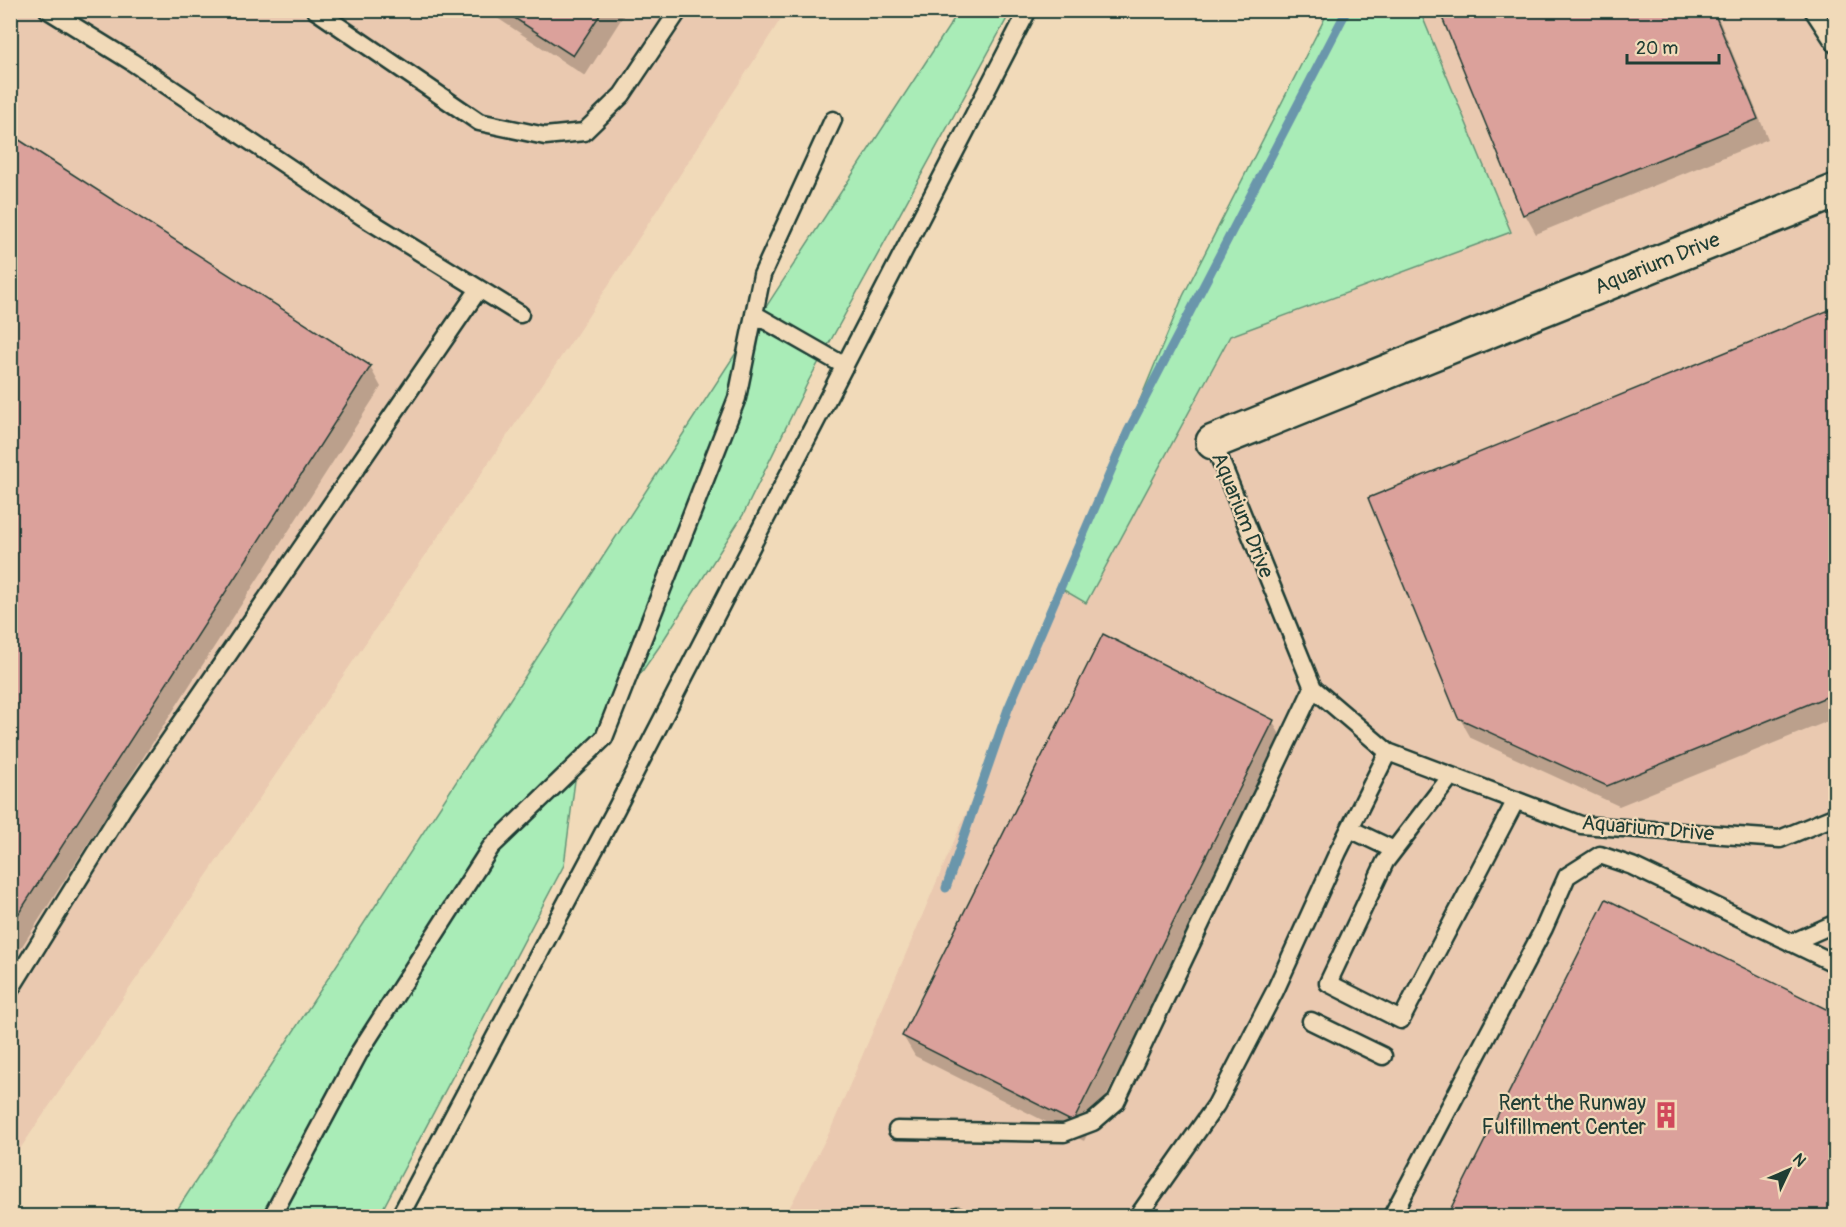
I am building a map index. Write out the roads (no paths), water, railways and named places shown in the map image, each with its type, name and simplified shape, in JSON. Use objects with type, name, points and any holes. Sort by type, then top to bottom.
[{"type":"street","name":"Aquarium Drive","points":[[1213,442],[1836,191]]},
{"type":"lane","points":[[48,10],[132,62],[363,217],[520,314]]},
{"type":"lane","points":[[315,10],[479,122],[545,136],[584,132],[622,95],[679,10]]},
{"type":"lane","points":[[400,1216],[845,366],[1028,10]]},
{"type":"lane","points":[[1813,10],[1836,45]]},
{"type":"lane","points":[[272,1216],[360,1051],[491,847],[604,738],[737,398],[762,275],[833,120]]},
{"type":"lane","points":[[10,990],[123,808],[479,288]]},
{"type":"lane","points":[[754,314],[845,366]]},
{"type":"lane","name":"Aquarium Drive","points":[[1213,442],[1313,688],[1388,752],[1581,825],[1780,839],[1836,816]]},
{"type":"lane","points":[[897,1130],[1064,1133],[1093,1122],[1116,1102],[1313,688]]},
{"type":"lane","points":[[1138,1216],[1216,1105],[1275,991],[1350,828],[1388,752]]},
{"type":"lane","points":[[1451,776],[1385,862],[1328,983],[1401,1020],[1516,800]]},
{"type":"lane","points":[[1350,828],[1394,850]]},
{"type":"lane","points":[[1392,1216],[1544,928],[1567,876],[1600,855],[1632,866],[1836,964]]},
{"type":"lane","points":[[1791,943],[1836,924]]},
{"type":"lane","points":[[1311,1021],[1383,1056]]},
{"type":"waterway","points":[[946,888],[1008,709],[1128,431],[1347,10]]},
{"type":"place","name":"Rent the Runway Fulfillment Center","points":[[1666,1115]]}]
